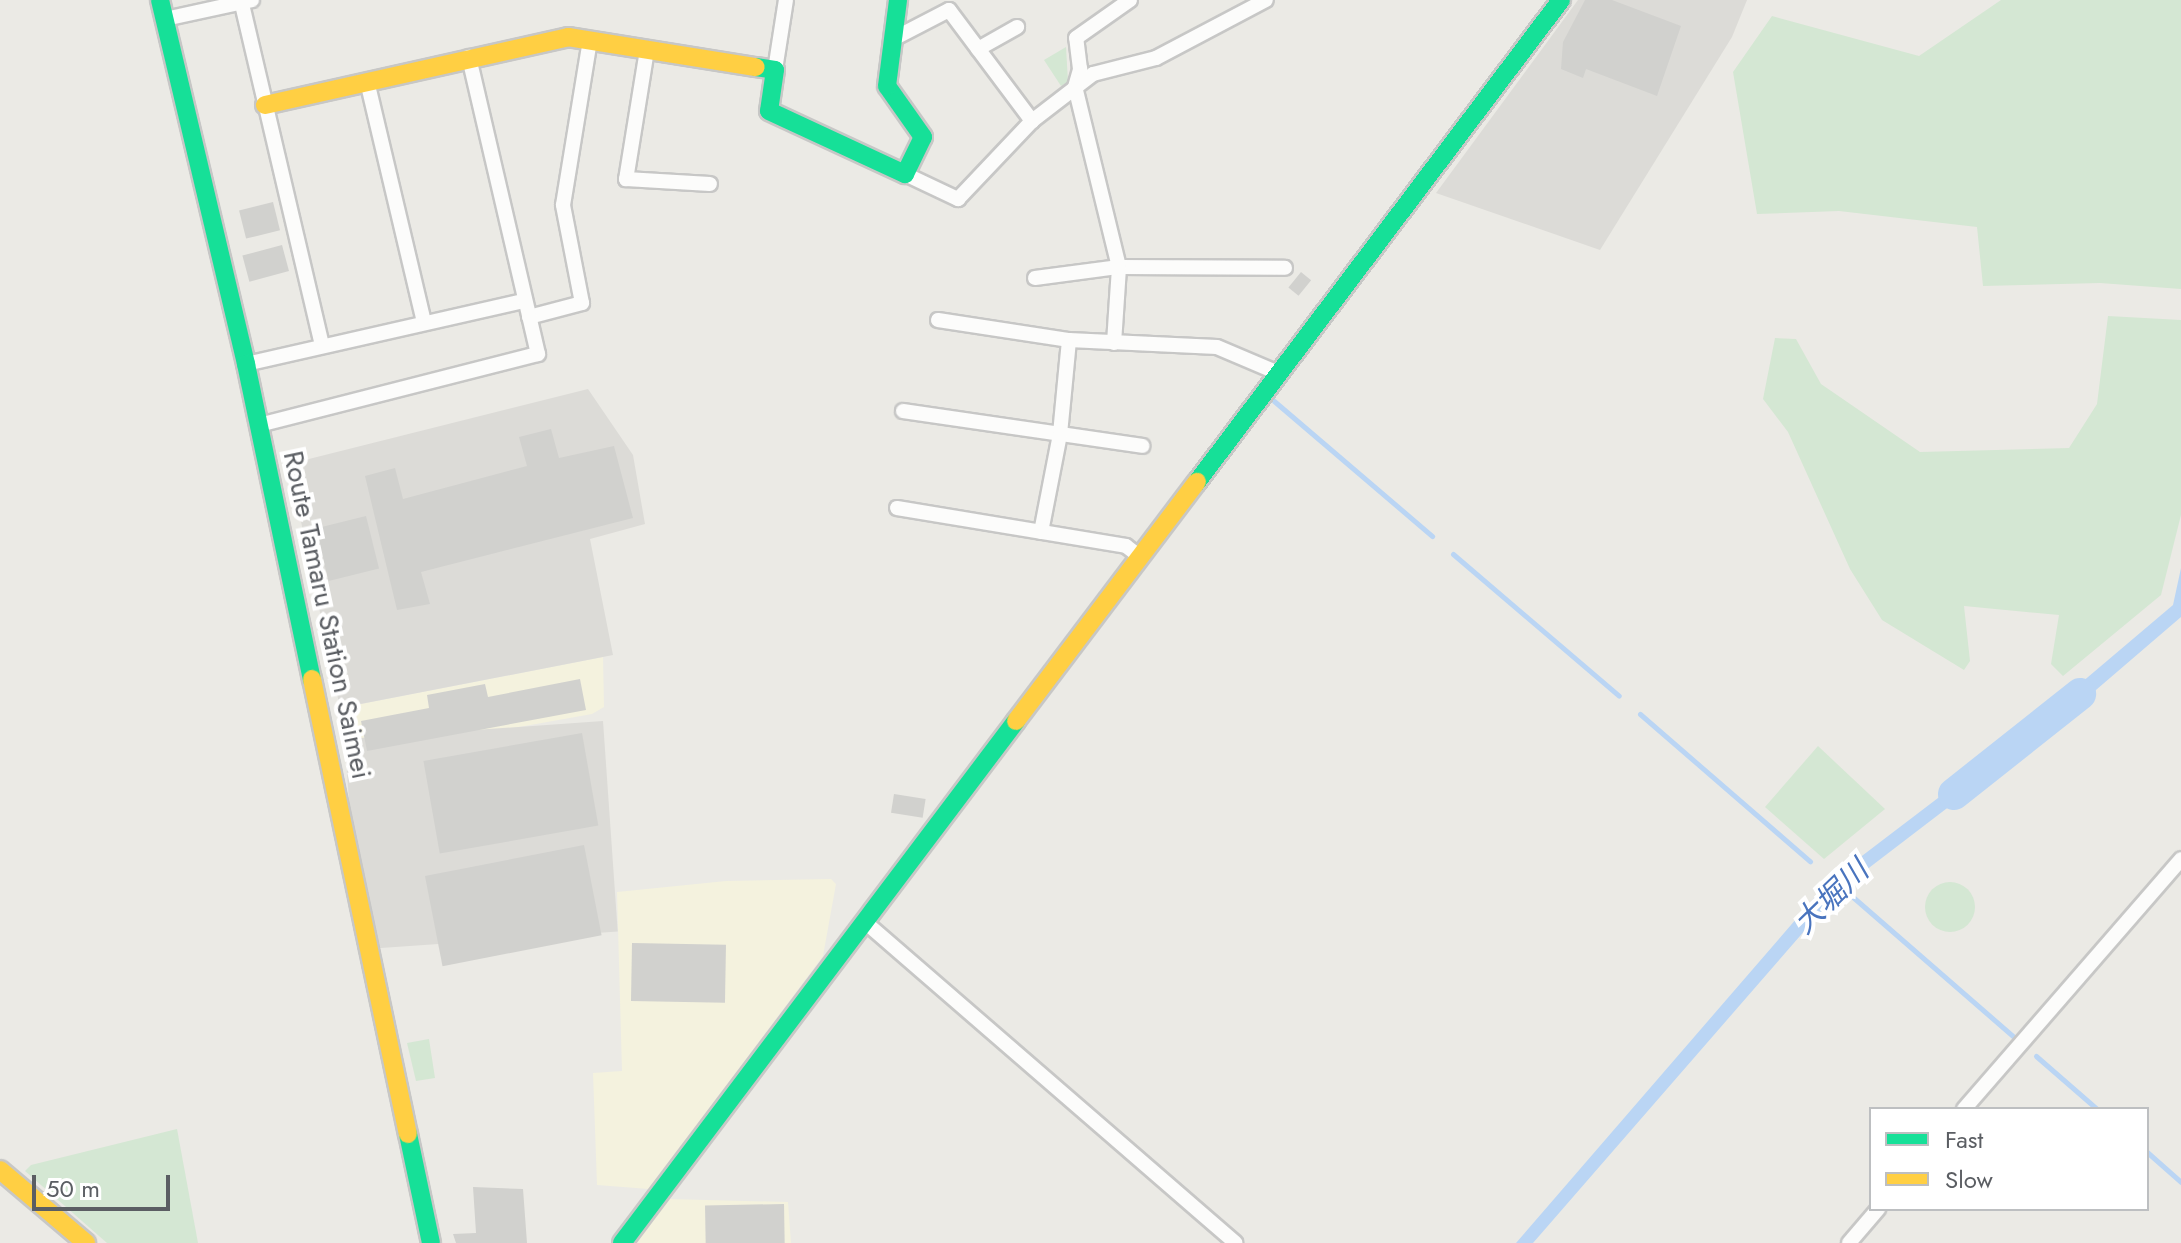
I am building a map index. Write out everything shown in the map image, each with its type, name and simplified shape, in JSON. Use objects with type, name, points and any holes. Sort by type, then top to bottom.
[{"type":"street","name":"Route Tamaru Station Saimei","points":[[160,0],[246,364],[431,1243]]},
{"type":"street","points":[[786,0],[769,111],[958,199],[1032,121],[1093,74],[1156,58],[1266,0]]},
{"type":"street","points":[[898,0],[887,86],[923,137],[905,174]]},
{"type":"street","points":[[1114,343],[1119,267],[1075,87],[1080,69],[1076,38],[1130,0]]},
{"type":"street","points":[[622,1243],[1276,372],[1561,0]]},
{"type":"street","points":[[165,19],[245,1],[265,105],[322,346]]},
{"type":"street","points":[[893,39],[949,10],[1032,121]]},
{"type":"street","points":[[978,49],[1017,27]]},
{"type":"street","points":[[265,105],[554,39],[590,41],[775,70]]},
{"type":"street","points":[[529,317],[582,303],[563,205],[590,41]]},
{"type":"street","points":[[647,50],[626,179],[710,184]]},
{"type":"street","points":[[259,425],[538,354],[469,57]]},
{"type":"street","points":[[367,81],[424,322]]},
{"type":"street","points":[[1035,278],[1119,267],[1285,268]]},
{"type":"street","points":[[246,364],[524,301]]},
{"type":"street","points":[[938,320],[1069,340],[1217,347],[1276,372]]},
{"type":"street","points":[[1041,532],[1060,434],[1069,340]]},
{"type":"street","points":[[903,411],[1142,446]]},
{"type":"street","points":[[897,508],[1126,546],[1139,556]]},
{"type":"street","points":[[1966,1107],[2181,859]]},
{"type":"street","points":[[865,922],[1235,1243]]},
{"type":"street","points":[[0,1170],[86,1243]]},
{"type":"street","points":[[1849,1243],[1876,1211]]},
{"type":"shaded area","points":[[1578,0],[1747,0],[1732,37],[1600,250],[1436,193]]},
{"type":"shaded area","points":[[588,389],[633,455],[645,524],[590,539],[613,655],[340,708],[289,464]]},
{"type":"shaded area","points":[[603,657],[604,707],[592,714],[350,757],[340,708]]},
{"type":"shaded area","points":[[603,721],[618,931],[359,950],[345,739]]},
{"type":"shaded area","points":[[831,879],[836,884],[823,956],[649,1189],[597,1185],[593,1073],[622,1071],[617,892],[726,881]]},
{"type":"shaded area","points":[[668,1199],[788,1202],[791,1243],[636,1243]]},
{"type":"green space","points":[[2001,0],[2181,0],[2181,289],[2100,283],[1983,286],[1977,227],[1839,211],[1757,214],[1733,72],[1772,16],[1919,56]]},
{"type":"green space","points":[[1066,47],[1068,82],[1061,86],[1044,60]]},
{"type":"green space","points":[[2108,316],[2181,320],[2181,515],[2161,595],[2063,676],[2051,664],[2059,615],[1964,606],[1970,661],[1964,670],[1882,620],[1850,569],[1788,432],[1763,399],[1775,338],[1796,339],[1821,384],[1920,452],[2069,448],[2097,404]]},
{"type":"green space","points":[[1818,746],[1885,809],[1824,859],[1765,807]]},
{"type":"green space","points":[[1950,882],[1968,889],[1975,907],[1968,925],[1950,932],[1932,925],[1925,907],[1932,889]]},
{"type":"green space","points":[[429,1039],[435,1078],[416,1081],[407,1043]]},
{"type":"green space","points":[[177,1129],[198,1243],[107,1243],[25,1171],[31,1165]]},
{"type":"water","points":[[2181,568],[2181,617],[2054,726],[2042,716],[2173,605]]},
{"type":"water","points":[[1984,763],[1993,773],[1840,890],[1533,1243],[1516,1243],[1829,881]]},
{"type":"building","points":[[1585,0],[1612,0],[1681,26],[1657,96],[1586,69],[1583,78],[1561,69],[1563,42]]},
{"type":"building","points":[[273,202],[280,230],[246,239],[239,210]]},
{"type":"building","points":[[282,245],[289,271],[249,282],[242,256]]},
{"type":"building","points":[[1301,272],[1311,280],[1299,296],[1288,288]]},
{"type":"building","points":[[551,429],[559,458],[614,446],[633,518],[421,572],[430,604],[397,610],[365,476],[395,468],[403,499],[527,466],[519,437]]},
{"type":"building","points":[[366,516],[379,568],[329,581],[316,529]]},
{"type":"building","points":[[580,679],[586,710],[367,751],[361,721],[429,708],[427,695],[485,684],[488,697]]},
{"type":"building","points":[[582,733],[598,826],[440,854],[423,761]]},
{"type":"building","points":[[894,794],[926,799],[923,818],[891,813]]},
{"type":"building","points":[[584,845],[602,935],[443,966],[425,876]]},
{"type":"building","points":[[632,943],[726,945],[725,1003],[631,1001]]},
{"type":"building","points":[[473,1187],[523,1189],[527,1243],[456,1243],[453,1234],[476,1233]]},
{"type":"building","points":[[784,1204],[785,1243],[706,1243],[705,1205]]},
{"type":"waterway","points":[[1274,401],[1432,536]]},
{"type":"waterway","points":[[1453,554],[1619,696]]},
{"type":"waterway","name":"大堀川","points":[[1954,794],[2080,694]]},
{"type":"waterway","points":[[1640,714],[1810,861]]},
{"type":"waterway","points":[[1831,878],[2013,1036]]},
{"type":"waterway","points":[[2036,1056],[2095,1107]]},
{"type":"waterway","points":[[2149,1154],[2181,1182]]},
{"type":"traffic: fast","points":[[160,0],[246,364],[312,679]]},
{"type":"traffic: fast","points":[[756,67],[775,70],[769,111],[905,174],[923,137],[887,86],[898,0]]},
{"type":"traffic: fast","points":[[1197,482],[1561,0]]},
{"type":"traffic: fast","points":[[622,1243],[1016,721]]},
{"type":"traffic: fast","points":[[408,1134],[431,1243]]},
{"type":"traffic: slow","points":[[265,105],[568,37],[756,67]]},
{"type":"traffic: slow","points":[[1016,721],[1197,482]]},
{"type":"traffic: slow","points":[[312,679],[408,1134]]},
{"type":"traffic: slow","points":[[0,1170],[86,1243]]}]
